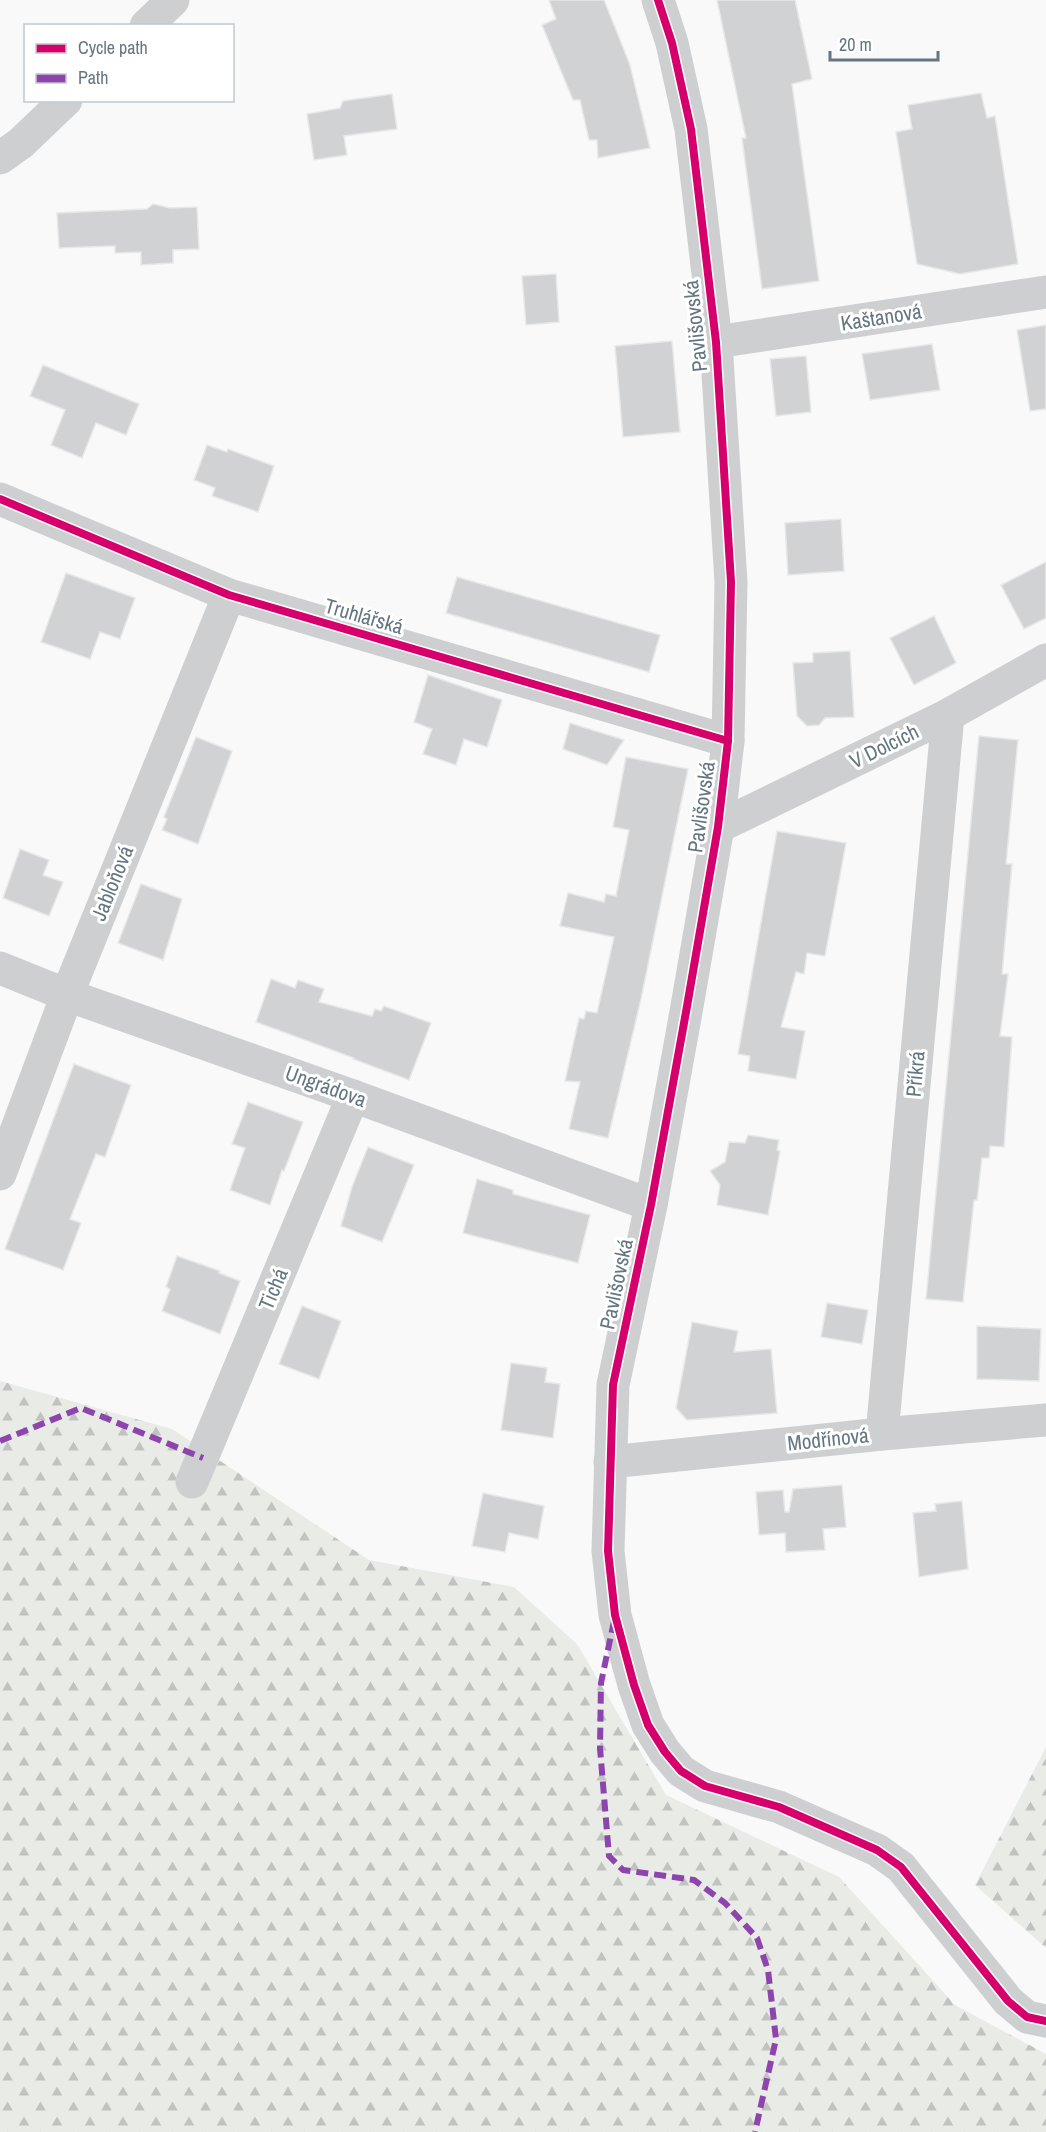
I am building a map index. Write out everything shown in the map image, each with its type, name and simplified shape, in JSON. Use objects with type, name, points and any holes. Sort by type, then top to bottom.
[{"type":"street","points":[[148,24],[173,0]]},
{"type":"street","name":"Pavlišovská","points":[[658,0],[672,43],[691,129],[716,342],[731,582],[728,741],[718,826],[651,1205],[613,1385],[608,1551],[615,1615],[634,1685],[648,1725],[665,1752],[681,1771],[705,1786],[779,1807],[877,1850],[901,1867],[1008,2001],[1028,2017],[1046,2021]]},
{"type":"street","points":[[7,144],[63,102]]},
{"type":"street","name":"Kaštanová","points":[[716,342],[1046,292]]},
{"type":"street","name":"Truhlářská","points":[[0,499],[229,595],[728,741]]},
{"type":"street","name":"Jabloňová","points":[[0,1174],[67,995],[229,595]]},
{"type":"street","name":"V Dolcích","points":[[718,826],[948,715],[1046,660]]},
{"type":"street","name":"Příkrá","points":[[882,1434],[948,715]]},
{"type":"street","name":"Ungrádova","points":[[0,968],[67,995],[651,1205]]},
{"type":"street","name":"Tichá","points":[[192,1482],[353,1096]]},
{"type":"street","name":"Modřínová","points":[[610,1462],[1046,1420]]},
{"type":"green space","points":[[0,1381],[172,1429],[369,1560],[514,1587],[577,1644],[666,1795],[839,1877],[955,2005],[1046,2054],[1046,2132],[0,2132]]},
{"type":"green space","points":[[1046,1747],[1046,1948],[975,1885]]},
{"type":"building","points":[[549,0],[604,0],[630,65],[650,148],[598,158],[597,140],[589,140],[580,100],[573,100],[542,25],[556,19]]},
{"type":"building","points":[[717,0],[795,0],[812,79],[792,84],[819,281],[762,289],[742,138],[746,138]]},
{"type":"building","points":[[981,93],[987,118],[995,116],[1018,264],[960,274],[917,264],[896,132],[912,129],[908,105]]},
{"type":"building","points":[[392,94],[397,129],[344,136],[347,155],[314,160],[307,114],[340,108],[343,101]]},
{"type":"building","points":[[153,204],[170,208],[197,207],[199,249],[173,250],[173,263],[141,265],[141,252],[115,253],[115,246],[59,248],[57,213],[147,209]]},
{"type":"building","points":[[556,274],[559,322],[526,325],[522,276]]},
{"type":"building","points":[[1046,325],[1046,409],[1030,411],[1017,330]]},
{"type":"building","points":[[672,341],[680,432],[623,437],[615,346]]},
{"type":"building","points":[[932,344],[940,390],[870,400],[862,354]]},
{"type":"building","points":[[806,356],[811,412],[776,416],[770,359]]},
{"type":"building","points":[[43,365],[139,404],[126,435],[96,423],[82,458],[51,445],[65,410],[30,396]]},
{"type":"building","points":[[207,445],[227,452],[228,449],[274,466],[258,512],[212,496],[215,488],[194,480]]},
{"type":"building","points":[[841,519],[844,571],[788,575],[785,523]]},
{"type":"building","points":[[1046,562],[1046,618],[1024,629],[1001,585]]},
{"type":"building","points":[[66,573],[135,598],[120,639],[100,632],[90,659],[41,642]]},
{"type":"building","points":[[457,577],[660,635],[649,672],[446,613]]},
{"type":"building","points":[[934,616],[956,663],[914,685],[890,638]]},
{"type":"building","points":[[850,651],[854,717],[825,718],[819,725],[807,726],[797,716],[793,663],[813,662],[813,653]]},
{"type":"building","points":[[428,675],[502,700],[487,747],[464,739],[456,765],[423,754],[432,729],[414,722]]},
{"type":"building","points":[[570,723],[624,740],[607,765],[563,749]]},
{"type":"building","points":[[979,736],[1018,740],[1006,864],[1012,864],[1002,974],[1008,974],[1000,1036],[1012,1037],[1004,1147],[990,1146],[989,1158],[982,1158],[977,1200],[974,1200],[963,1302],[926,1299]]},
{"type":"building","points":[[196,737],[232,751],[198,844],[162,830],[167,819],[164,817]]},
{"type":"building","points":[[626,757],[688,769],[641,999],[608,1138],[569,1129],[580,1082],[565,1081],[579,1018],[584,1019],[586,1011],[597,1013],[614,937],[560,926],[568,893],[604,902],[606,894],[616,896],[629,830],[613,827]]},
{"type":"building","points":[[777,831],[846,843],[825,956],[807,953],[804,974],[796,972],[781,1027],[805,1031],[796,1079],[748,1071],[750,1056],[738,1054]]},
{"type":"building","points":[[20,849],[49,860],[43,875],[63,882],[49,916],[3,898]]},
{"type":"building","points":[[141,884],[182,899],[163,960],[118,943]]},
{"type":"building","points":[[271,979],[295,988],[298,980],[324,989],[319,1002],[372,1016],[375,1009],[381,1011],[384,1006],[431,1023],[409,1080],[256,1022]]},
{"type":"building","points":[[74,1064],[131,1085],[105,1157],[96,1154],[70,1219],[81,1223],[63,1270],[5,1249]]},
{"type":"building","points":[[248,1102],[303,1122],[270,1205],[230,1190],[245,1148],[232,1144]]},
{"type":"building","points":[[748,1135],[779,1140],[777,1150],[780,1151],[768,1215],[717,1205],[720,1185],[710,1171],[725,1162],[729,1142],[745,1143]]},
{"type":"building","points":[[368,1147],[414,1165],[382,1242],[341,1226],[352,1187]]},
{"type":"building","points":[[477,1179],[513,1190],[513,1194],[590,1215],[578,1263],[463,1233]]},
{"type":"building","points":[[177,1256],[220,1271],[219,1273],[240,1281],[220,1334],[162,1311],[170,1289],[166,1287]]},
{"type":"building","points":[[827,1303],[868,1310],[862,1344],[821,1337]]},
{"type":"building","points":[[302,1306],[341,1321],[319,1379],[279,1364]]},
{"type":"building","points":[[692,1322],[738,1331],[734,1352],[771,1349],[777,1413],[687,1420],[676,1408]]},
{"type":"building","points":[[977,1326],[1041,1329],[1039,1381],[977,1379]]},
{"type":"building","points":[[511,1363],[547,1368],[545,1382],[560,1384],[553,1438],[501,1430]]},
{"type":"building","points":[[842,1485],[846,1527],[823,1529],[825,1550],[786,1552],[785,1533],[759,1535],[756,1492],[783,1490],[785,1512],[789,1512],[793,1489]]},
{"type":"building","points":[[483,1493],[544,1506],[538,1539],[509,1533],[505,1552],[472,1546]]},
{"type":"building","points":[[962,1501],[968,1569],[919,1577],[913,1513],[936,1511],[935,1504]]},
{"type":"marked path","points":[[0,1441],[81,1408],[203,1458]]},
{"type":"marked path","points":[[614,1621],[601,1683],[600,1748],[609,1856],[623,1870],[694,1880],[725,1903],[757,1938],[768,1970],[776,2039],[755,2132]]},
{"type":"cycle path","points":[[658,0],[672,43],[691,129],[716,342],[731,582],[728,741],[718,827],[686,1012],[651,1205],[613,1385],[608,1551],[615,1615],[634,1685],[648,1725],[665,1752],[681,1771],[705,1786],[779,1807],[877,1850],[901,1867],[1008,2001],[1027,2017],[1046,2021]]},
{"type":"cycle path","points":[[0,499],[229,595],[728,741]]}]
